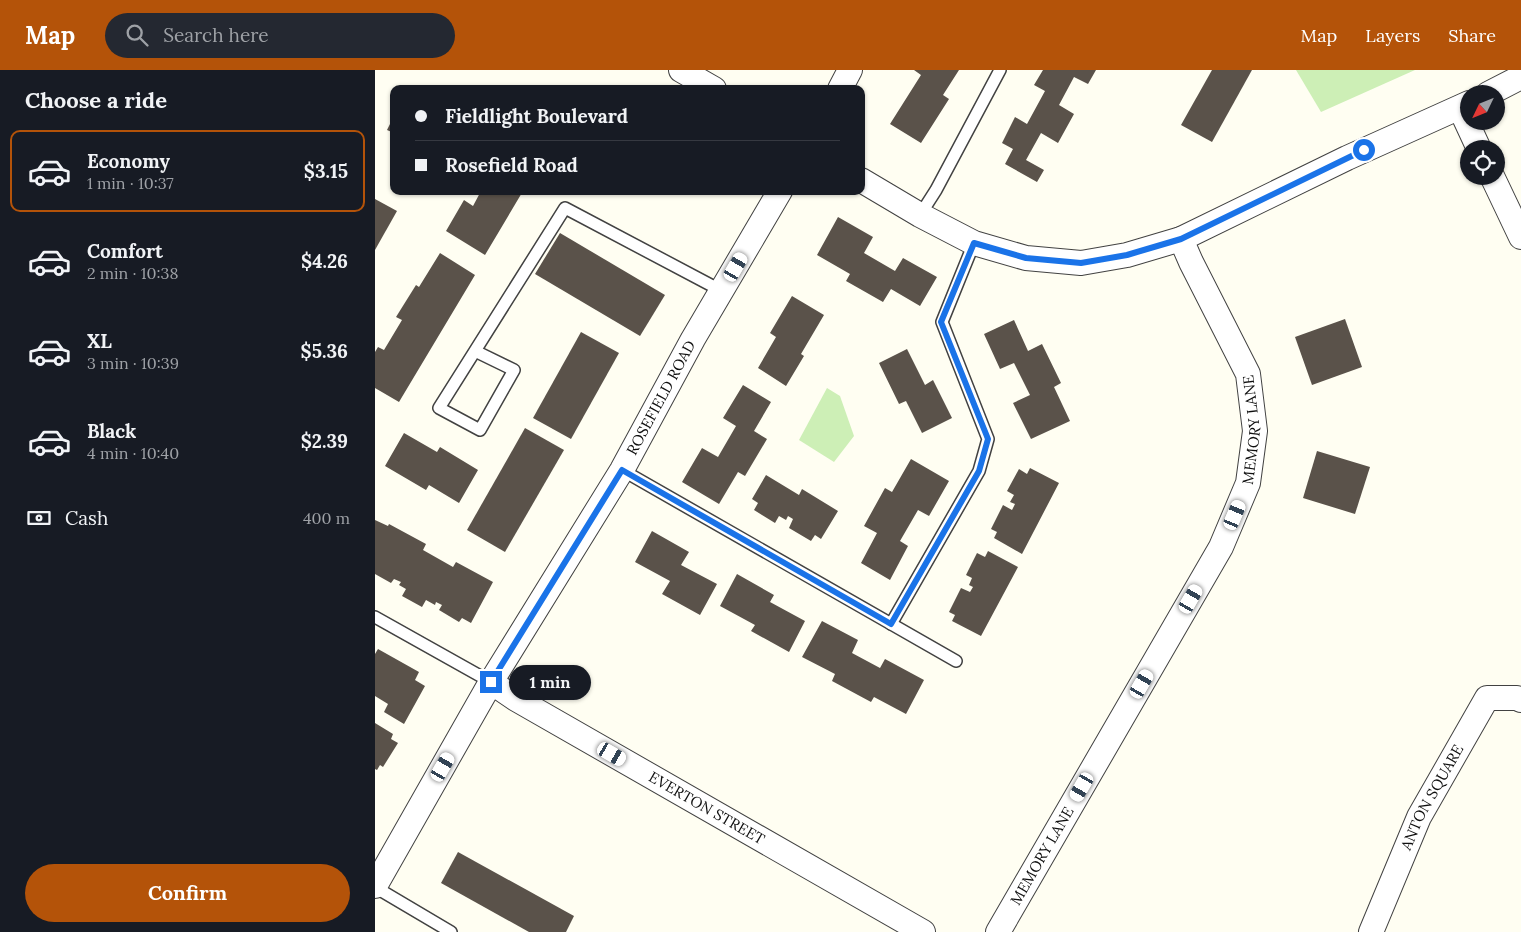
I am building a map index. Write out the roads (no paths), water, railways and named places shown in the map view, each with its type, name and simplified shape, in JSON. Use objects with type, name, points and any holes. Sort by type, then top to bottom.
[{"type":"street","points":[[681,70],[707,85]]},
{"type":"street","points":[[842,85],[851,70]]},
{"type":"street","points":[[1505,85],[1521,77]]},
{"type":"street","points":[[865,182],[920,215],[974,243],[1026,258],[1081,263],[1127,255],[1181,239],[1347,158],[1460,107]]},
{"type":"street","points":[[1496,185],[1521,237]]},
{"type":"street","name":"ROSEFIELD ROAD","points":[[375,887],[491,682],[622,470],[693,339],[778,195]]},
{"type":"street","name":"MEMORY LANE","points":[[998,932],[1221,547],[1248,483],[1255,432],[1249,374],[1193,267],[1181,239]]},
{"type":"street","name":"EVERTON STREET","points":[[491,682],[516,699],[923,932]]},
{"type":"street","name":"ANTON SQUARE","points":[[1371,932],[1419,817],[1487,698],[1517,698],[1521,700]]},
{"type":"lane","points":[[920,215],[936,190],[1000,70]]},
{"type":"lane","points":[[475,351],[515,370],[480,430],[439,408],[565,208],[722,291]]},
{"type":"lane","points":[[891,624],[979,471],[988,439],[941,322],[974,243]]},
{"type":"lane","points":[[622,470],[956,661]]},
{"type":"lane","points":[[375,617],[491,682]]},
{"type":"lane","points":[[375,887],[451,932]]}]
